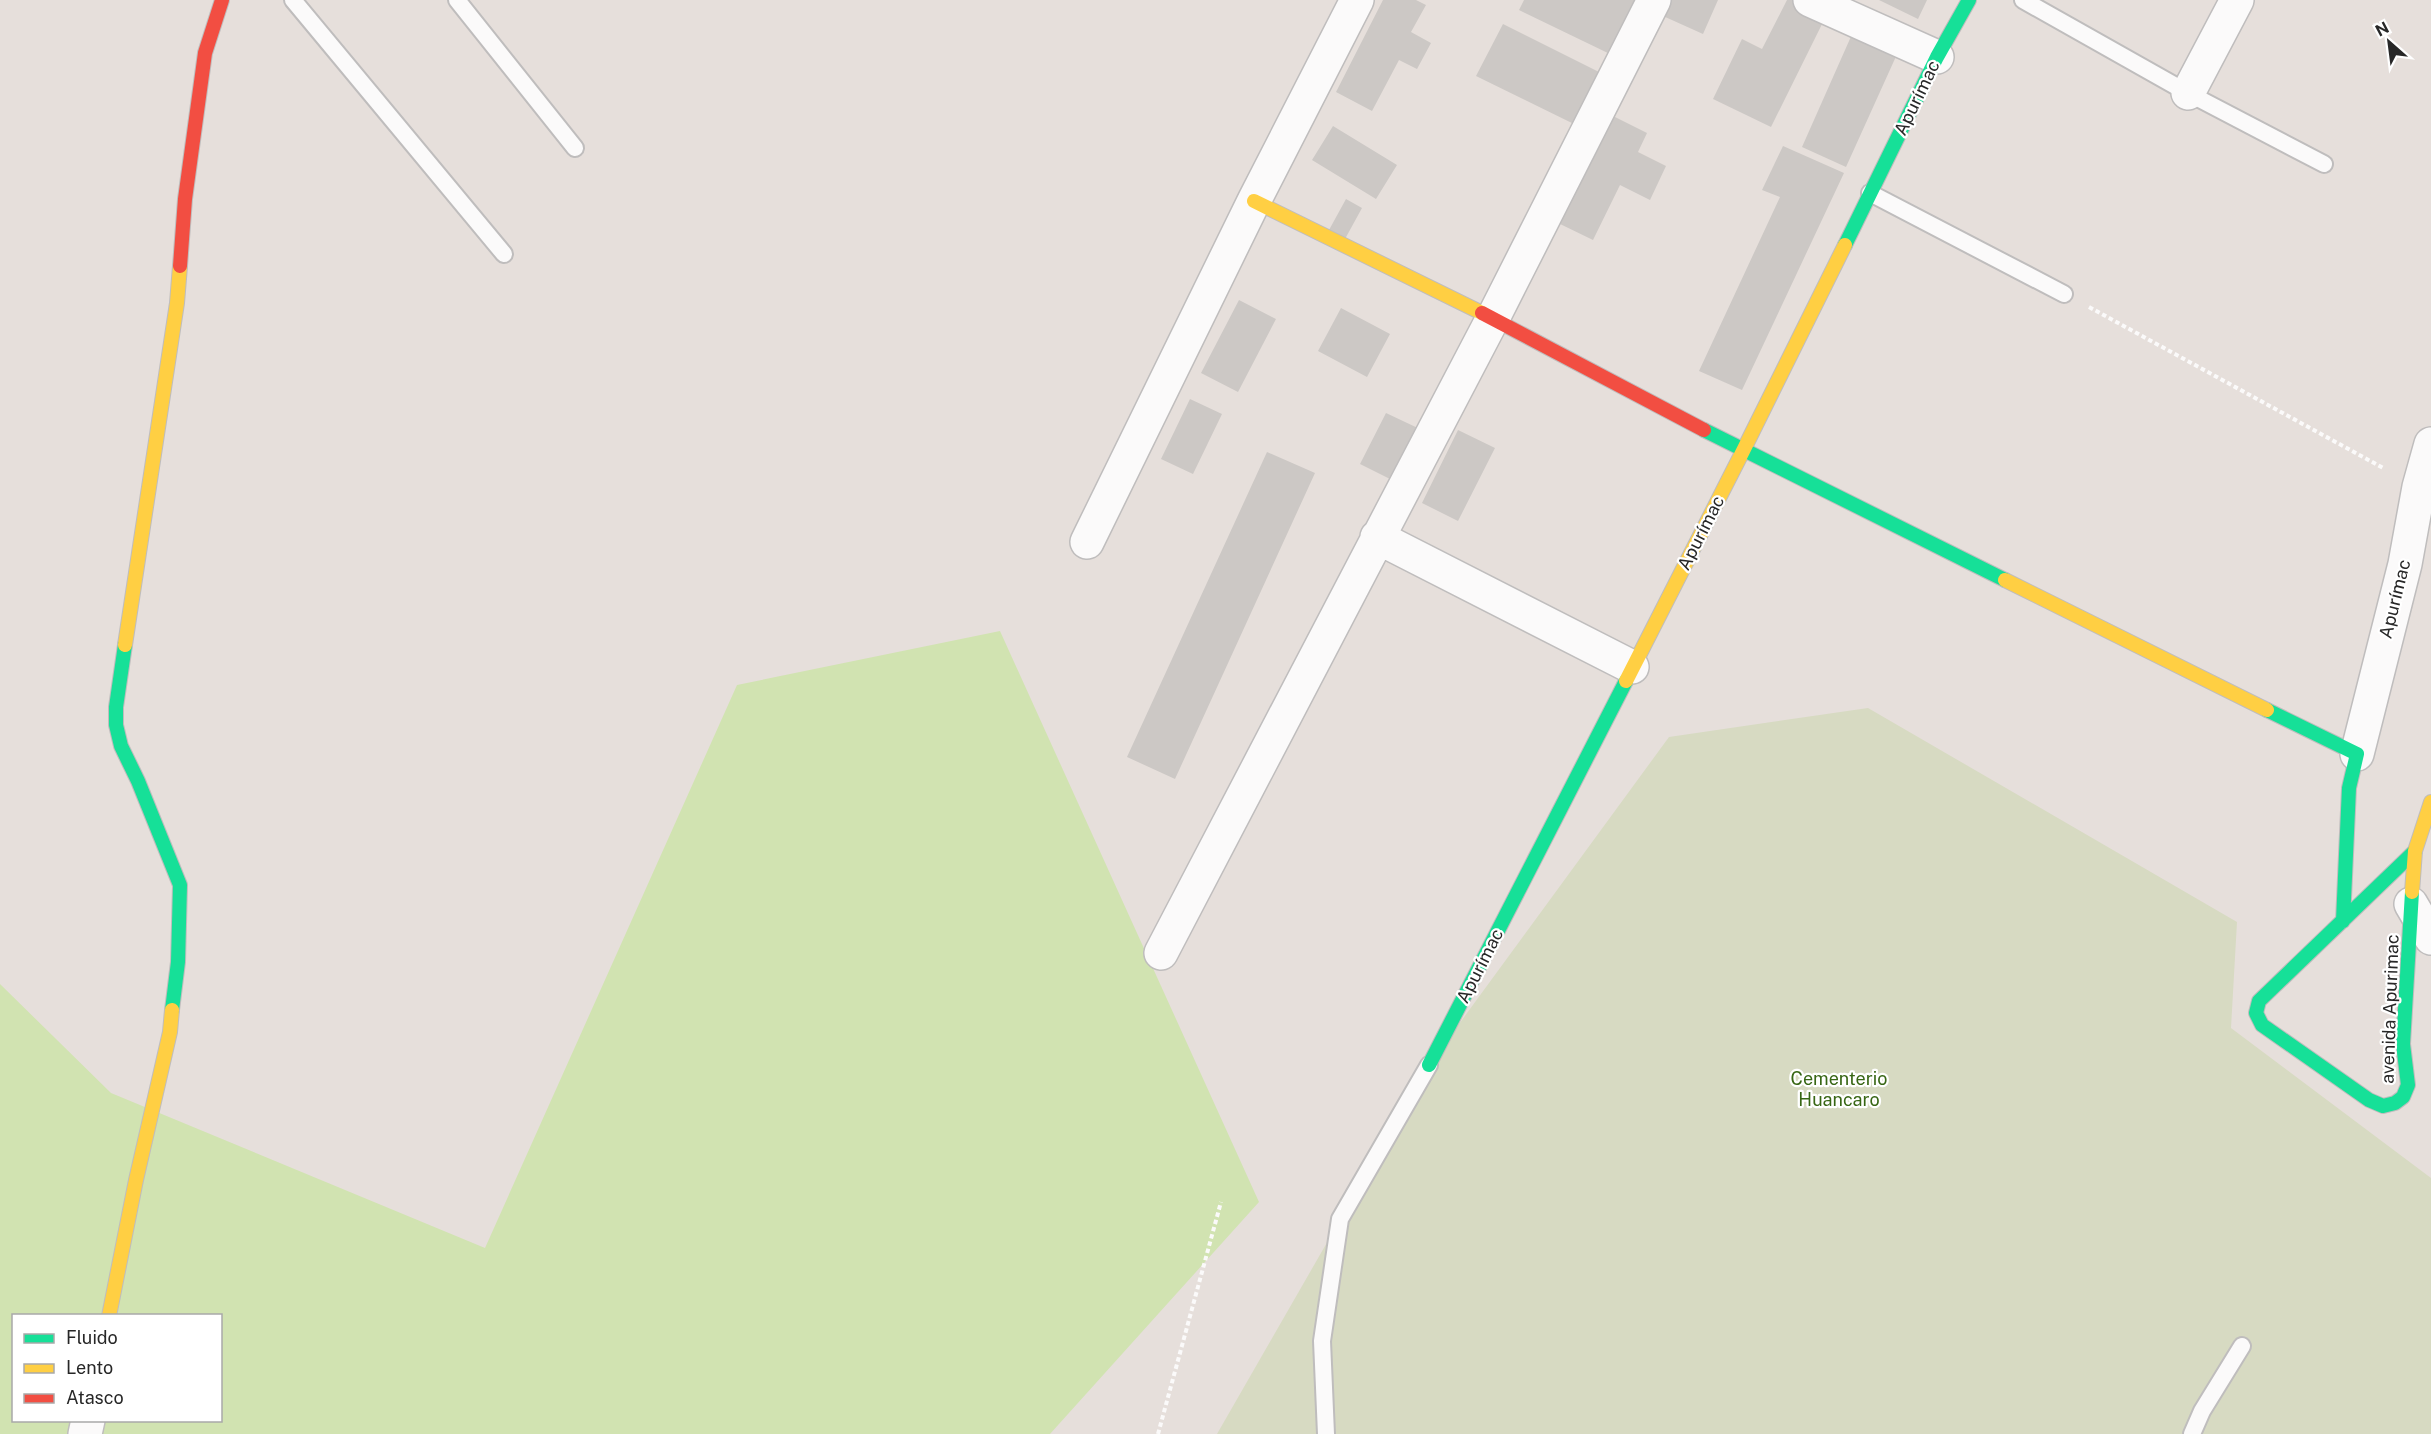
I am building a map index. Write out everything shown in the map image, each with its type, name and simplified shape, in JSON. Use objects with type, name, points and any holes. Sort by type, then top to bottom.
[{"type":"street","points":[[109,1314],[136,1180],[170,1032],[178,962],[180,885],[138,781],[121,746],[116,725],[116,707],[177,303],[184,199],[205,53],[222,0]]},
{"type":"street","points":[[1087,543],[1254,201],[1357,0]]},
{"type":"street","points":[[1161,953],[1493,318],[1654,0]]},
{"type":"street","points":[[1810,0],[1937,57]]},
{"type":"street","name":"Apurímac","points":[[1429,1065],[1743,450],[1937,57],[1969,0]]},
{"type":"street","points":[[2188,93],[2237,0]]},
{"type":"street","points":[[1254,201],[1493,318],[1743,450],[2357,754],[2349,788],[2343,921]]},
{"type":"street","name":"Apurímac","points":[[2357,754],[2431,444]]},
{"type":"street","points":[[1377,537],[1632,667]]},
{"type":"street","name":"avenida Apurimac","points":[[2343,921],[2259,1001],[2256,1013],[2262,1025],[2359,1094],[2383,1106],[2395,1103],[2403,1097],[2408,1085],[2403,1044],[2415,851],[2431,802]]},
{"type":"street","points":[[2343,921],[2415,851]]},
{"type":"street","points":[[2411,904],[2431,938]]},
{"type":"lane","points":[[293,0],[504,254]]},
{"type":"lane","points":[[457,0],[575,148]]},
{"type":"lane","points":[[2023,0],[2188,93],[2324,164]]},
{"type":"lane","points":[[1870,193],[2064,294]]},
{"type":"lane","points":[[1326,1434],[1322,1341],[1340,1219],[1429,1065]]},
{"type":"lane","points":[[2193,1434],[2202,1411],[2242,1346]]},
{"type":"path","points":[[2064,294],[2419,487]]},
{"type":"path","points":[[1158,1434],[1221,1202]]},
{"type":"green space","points":[[1000,631],[1259,1202],[1050,1434],[0,1434],[0,984],[111,1093],[485,1248],[737,685]]},
{"type":"green space","name":"Cementerio Huancaro","points":[[1868,708],[2237,922],[2231,1028],[2431,1178],[2431,1434],[1217,1434],[1429,1065],[1669,737]]},
{"type":"building","points":[[1383,0],[1416,0],[1426,5],[1411,32],[1431,43],[1417,69],[1399,60],[1372,111],[1336,92]]},
{"type":"building","points":[[1524,0],[1639,0],[1612,55],[1519,10]]},
{"type":"building","points":[[1671,0],[1718,0],[1703,34],[1663,16]]},
{"type":"building","points":[[1787,0],[1798,0],[1827,14],[1771,127],[1713,99],[1742,39],[1762,49]]},
{"type":"building","points":[[1879,0],[1927,0],[1918,19]]},
{"type":"building","points":[[1503,24],[1603,74],[1578,126],[1476,76]]},
{"type":"building","points":[[1853,32],[1898,52],[1846,167],[1802,147]]},
{"type":"building","points":[[1611,115],[1647,133],[1638,152],[1666,166],[1650,200],[1620,185],[1593,240],[1558,223]]},
{"type":"building","points":[[1333,126],[1397,165],[1376,199],[1312,160]]},
{"type":"building","points":[[1783,146],[1844,173],[1742,390],[1699,371],[1780,197],[1762,190]]},
{"type":"building","points":[[1346,199],[1362,208],[1345,239],[1329,230]]},
{"type":"building","points":[[1239,300],[1276,319],[1238,392],[1201,373]]},
{"type":"building","points":[[1341,308],[1390,334],[1367,377],[1318,351]]},
{"type":"building","points":[[1190,399],[1222,414],[1193,474],[1161,459]]},
{"type":"building","points":[[1386,413],[1422,430],[1396,482],[1360,464]]},
{"type":"building","points":[[1458,430],[1495,448],[1458,521],[1422,503]]},
{"type":"building","points":[[1267,452],[1315,473],[1175,779],[1127,757]]},
{"type":"traffic: fast","points":[[1845,245],[1937,57],[1969,0]]},
{"type":"traffic: fast","points":[[1704,430],[2005,580]]},
{"type":"traffic: fast","points":[[125,645],[116,707],[116,725],[121,746],[138,781],[180,885],[178,962],[172,1010]]},
{"type":"traffic: fast","points":[[1429,1065],[1626,681]]},
{"type":"traffic: fast","points":[[2267,710],[2357,754],[2349,788],[2343,921]]},
{"type":"traffic: fast","points":[[2412,892],[2403,1044],[2408,1085],[2403,1097],[2395,1103],[2383,1106],[2369,1100],[2262,1025],[2256,1013],[2259,1001],[2415,851]]},
{"type":"traffic: slow","points":[[1254,201],[1482,313]]},
{"type":"traffic: slow","points":[[1626,681],[1845,245]]},
{"type":"traffic: slow","points":[[125,645],[177,303],[180,266]]},
{"type":"traffic: slow","points":[[2005,580],[2267,710]]},
{"type":"traffic: slow","points":[[2412,892],[2415,851],[2431,802]]},
{"type":"traffic: slow","points":[[109,1314],[136,1180],[170,1032],[172,1010]]},
{"type":"traffic: jam","points":[[180,266],[185,199],[205,53],[222,0]]},
{"type":"traffic: jam","points":[[1482,313],[1704,430]]}]
